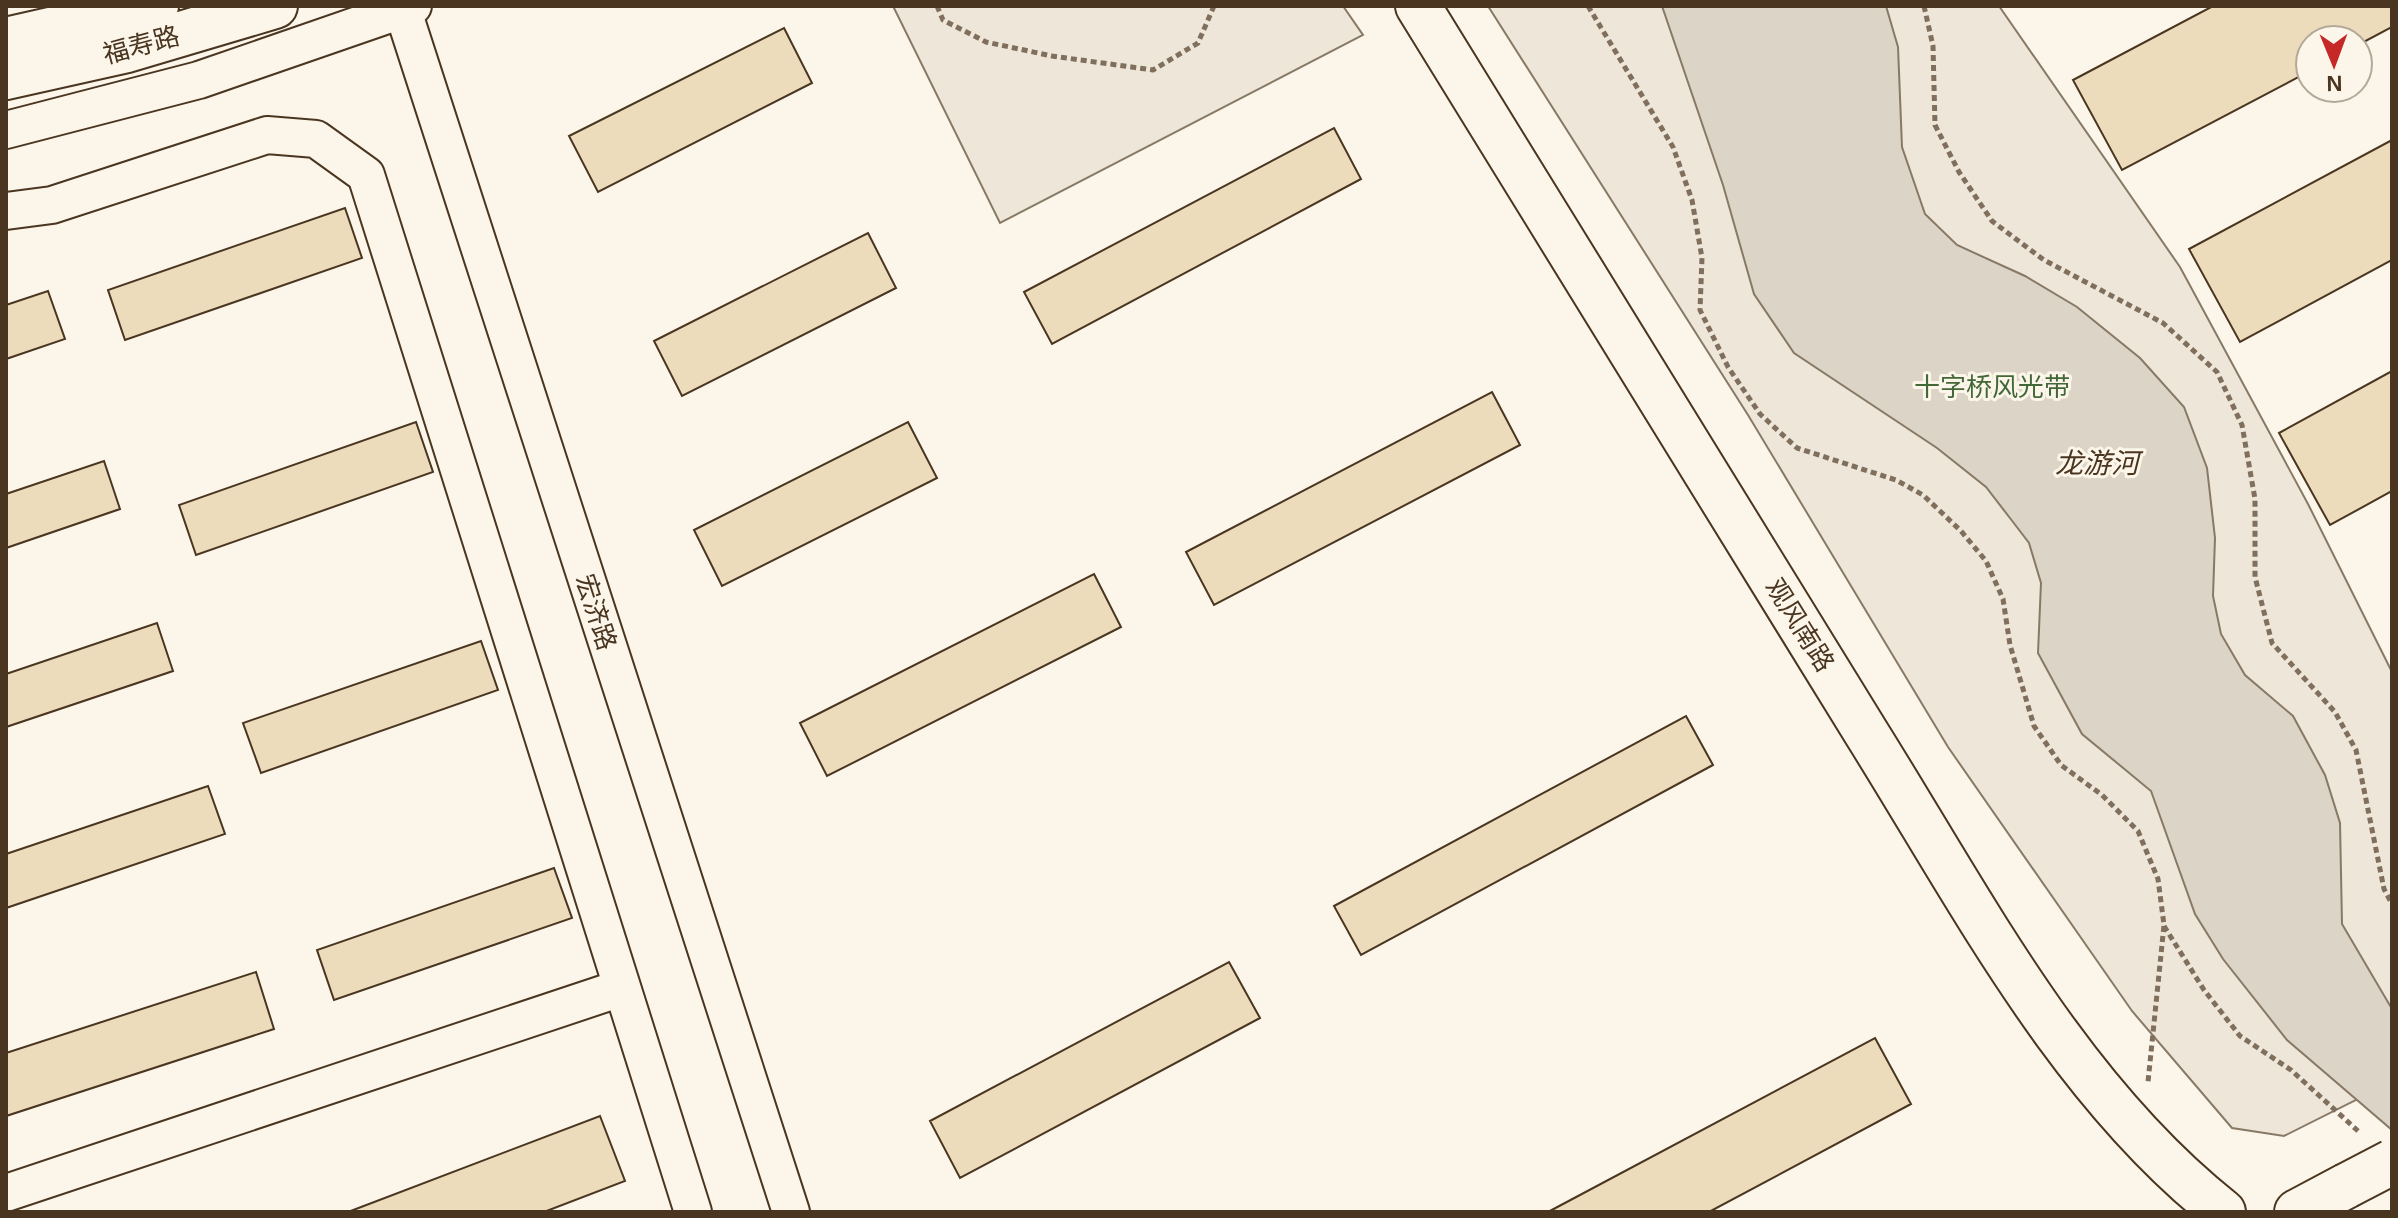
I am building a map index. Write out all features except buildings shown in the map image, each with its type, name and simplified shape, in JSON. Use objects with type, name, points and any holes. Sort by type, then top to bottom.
[{"type":"street","name":"福寿路","points":[[6,40],[156,6]]},
{"type":"street","name":"福寿路","points":[[6,77],[127,50],[275,6]]},
{"type":"street","name":"观风南路","points":[[1418,6],[1984,920],[2061,1039],[2141,1135],[2191,1186],[2223,1212]]},
{"type":"street","points":[[6,130],[199,80],[408,8]]},
{"type":"street","name":"宏济路","points":[[408,8],[791,1212]]},
{"type":"street","points":[[6,211],[52,205],[267,135],[316,139],[366,175],[693,1212]]},
{"type":"street","points":[[6,1193],[621,988]]},
{"type":"street","points":[[2297,1212],[2346,1186],[2377,1148]]},
{"type":"path","points":[[937,6],[943,20],[986,42],[1052,56],[1153,70],[1198,43],[1214,6]]},
{"type":"path","points":[[1588,6],[1673,147],[1692,200],[1702,258],[1700,310],[1728,367],[1760,414],[1797,448],[1896,480],[1923,495],[1986,561],[2003,599],[2010,645],[2034,726],[2061,765],[2102,795],[2138,831],[2158,879],[2164,925],[2141,1135]]},
{"type":"path","points":[[1924,6],[1933,46],[1935,125],[1959,172],[1992,221],[2044,260],[2163,323],[2217,372],[2242,425],[2255,499],[2255,577],[2272,643],[2335,712],[2356,750],[2384,889],[2392,904]]},
{"type":"path","points":[[2164,925],[2204,990],[2240,1036],[2291,1070],[2377,1148]]},
{"type":"green space","points":[[893,6],[1343,6],[1363,35],[1000,223]]},
{"type":"green space","name":"十字桥风光带","points":[[1488,6],[1999,6],[2180,267],[2308,504],[2392,672],[2392,1082],[2284,1136],[2232,1128],[2132,1011],[1948,747],[1748,415]]},
{"type":"water","name":"龙游河","points":[[1662,6],[1886,6],[1898,47],[1902,147],[1925,214],[1957,245],[2025,276],[2077,307],[2140,358],[2184,407],[2207,468],[2215,538],[2213,596],[2221,634],[2245,675],[2293,716],[2325,775],[2340,823],[2342,924],[2392,1009],[2392,1130],[2287,1040],[2223,959],[2195,914],[2151,791],[2082,734],[2038,653],[2041,583],[2029,543],[2013,522],[1986,487],[1937,448],[1794,353],[1754,294],[1723,185]]}]
